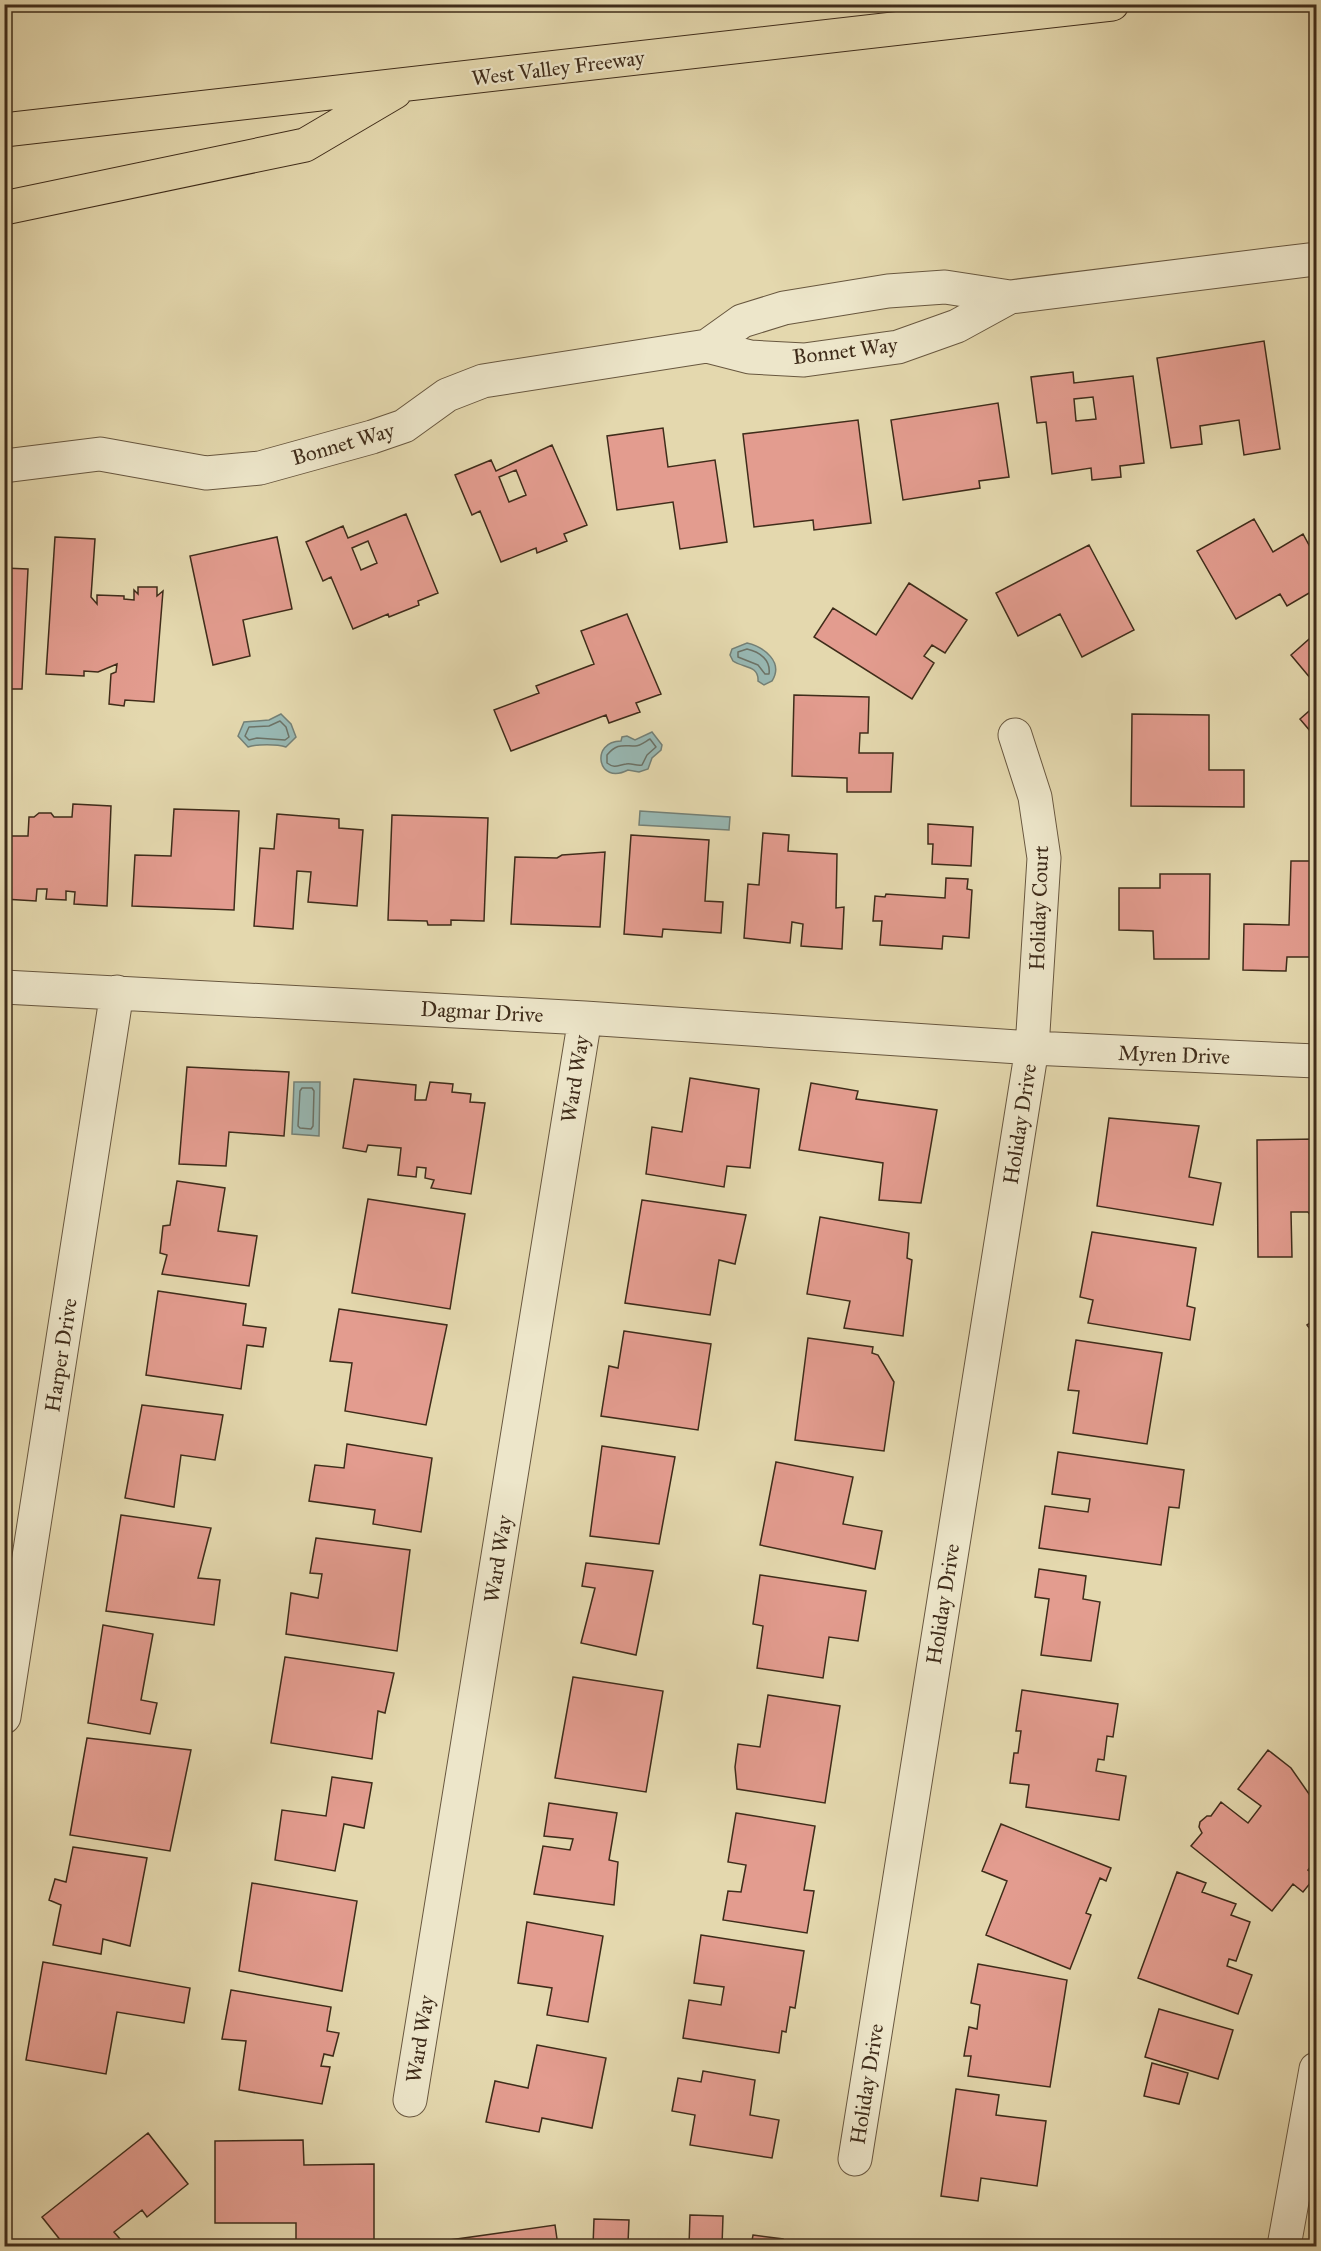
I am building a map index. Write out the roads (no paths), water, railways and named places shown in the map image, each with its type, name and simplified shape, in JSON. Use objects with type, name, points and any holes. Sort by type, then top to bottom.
[{"type":"highway","name":"West Valley Freeway","points":[[4,130],[1112,4]]},
{"type":"highway","points":[[4,208],[305,145],[406,85]]},
{"type":"street","name":"Bonnet Way","points":[[707,346],[742,321],[784,308],[888,291],[945,287],[1010,297],[1317,259]]},
{"type":"street","name":"Bonnet Way","points":[[4,466],[100,454],[206,473],[260,468],[404,426],[447,395],[483,381],[707,346],[750,357],[804,360],[898,347],[957,326],[1010,297]]},
{"type":"street","name":"Holiday Court","points":[[1015,735],[1035,797],[1044,858],[1032,1048]]},
{"type":"street","name":"Dagmar Drive","points":[[4,987],[585,1018],[1032,1048]]},
{"type":"street","name":"Harper Drive","points":[[4,1717],[117,992]]},
{"type":"street","name":"Ward Way","points":[[410,2100],[585,1018]]},
{"type":"street","name":"Myren Drive","points":[[1032,1048],[1317,1061]]},
{"type":"street","name":"Holiday Drive","points":[[855,2159],[1032,1048]]},
{"type":"street","points":[[1284,2247],[1317,2069]]},
{"type":"water","points":[[747,643],[766,652],[774,662],[776,668],[772,681],[764,685],[758,681],[758,676],[753,669],[733,661],[730,655],[732,649]]},
{"type":"water","points":[[281,714],[291,724],[296,737],[286,747],[256,745],[248,747],[238,736],[244,722],[269,720]]},
{"type":"water","points":[[652,732],[662,745],[661,750],[652,758],[648,769],[618,773],[609,772],[604,768],[601,754],[611,743],[621,741],[622,737],[627,736],[635,740]]},
{"type":"water","points":[[640,811],[730,817],[729,830],[639,825]]},
{"type":"water","points":[[294,1082],[320,1082],[319,1136],[292,1134]]}]
